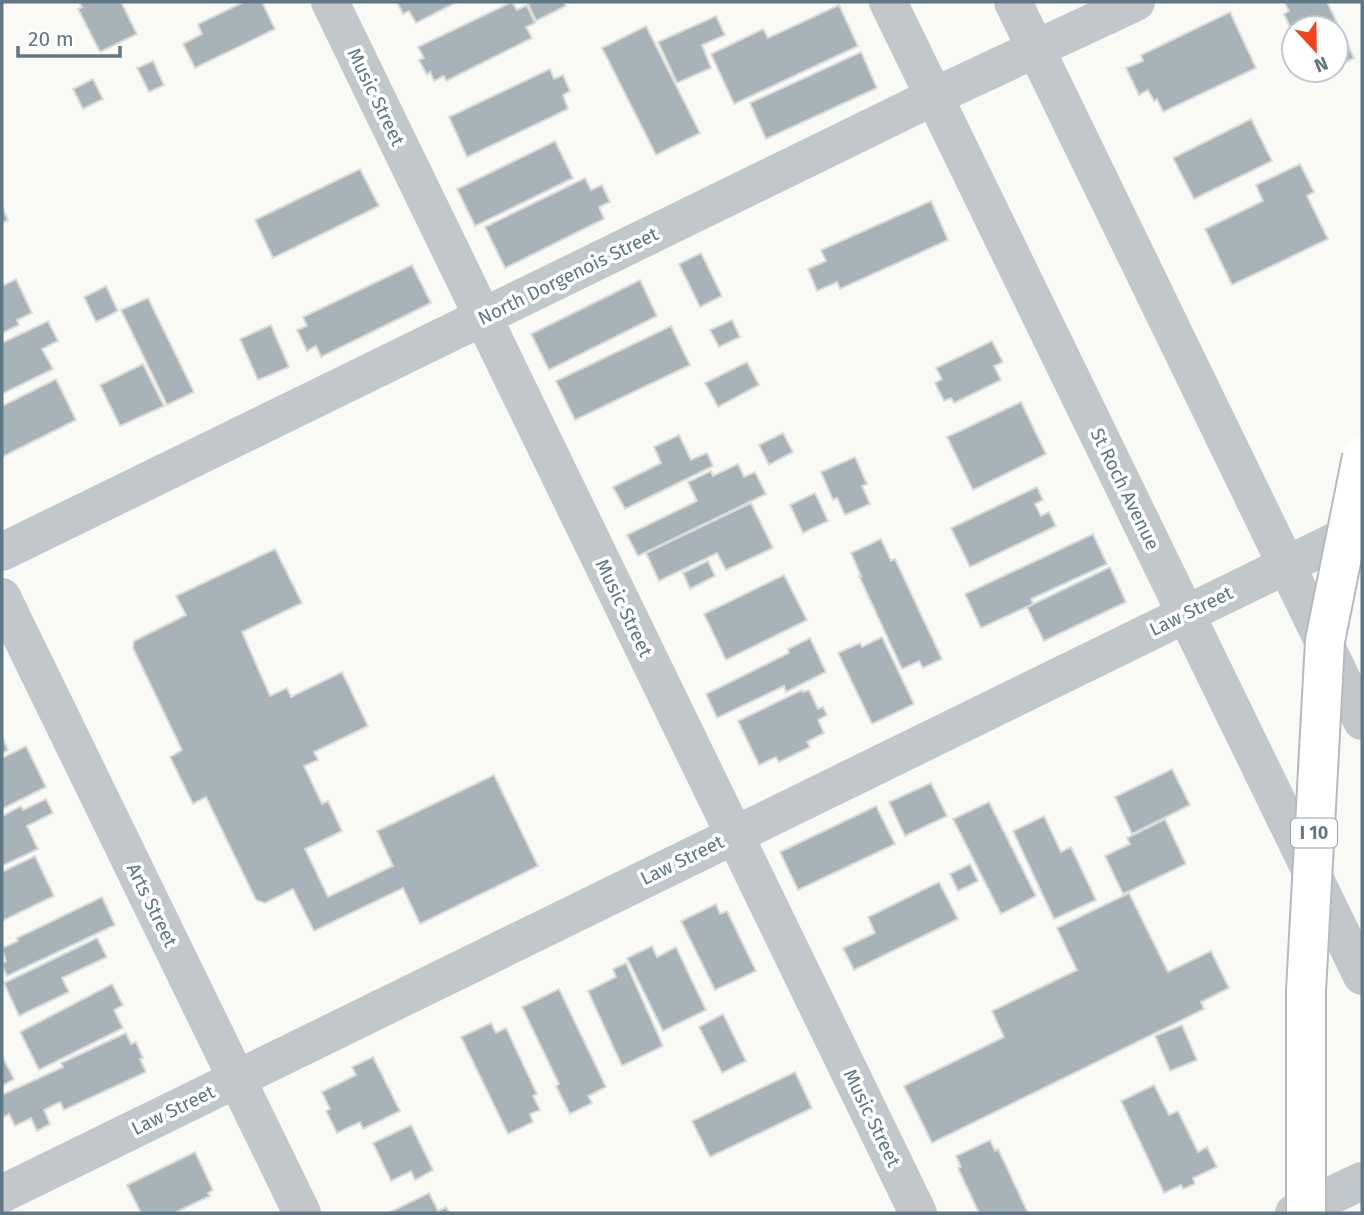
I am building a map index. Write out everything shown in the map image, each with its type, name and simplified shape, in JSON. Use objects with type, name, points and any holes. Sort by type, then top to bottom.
[{"type":"highway","name":"I 10","points":[[1306,1213],[1306,991],[1325,641],[1362,457]]},
{"type":"street","name":"Music Street","points":[[330,2],[918,1213]]},
{"type":"street","name":"St Roch Avenue","points":[[888,2],[1362,976]]},
{"type":"street","points":[[1013,2],[1362,721]]},
{"type":"street","name":"North Dorgenois Street","points":[[2,552],[935,96],[1136,2]]},
{"type":"street","name":"Law Street","points":[[2,1194],[1362,528]]},
{"type":"street","name":"Arts Street","points":[[2,597],[302,1213]]},
{"type":"street","points":[[1294,1213],[1362,1181]]},
{"type":"building","points":[[79,2],[121,2],[137,34],[100,52],[78,9],[82,7]]},
{"type":"building","points":[[244,2],[262,2],[275,29],[195,68],[183,44],[202,34],[198,24]]},
{"type":"building","points":[[397,2],[457,2],[416,23],[409,11],[403,14]]},
{"type":"building","points":[[512,2],[517,10],[527,5],[535,23],[526,27],[532,38],[446,81],[444,76],[434,81],[430,72],[427,75],[419,60],[424,58],[418,47]]},
{"type":"building","points":[[564,2],[566,6],[536,21],[528,4]]},
{"type":"building","points":[[1327,2],[1333,14],[1284,14],[1289,11],[1285,3]]},
{"type":"building","points":[[839,5],[858,46],[734,104],[711,54],[763,29],[768,38]]},
{"type":"building","points":[[1230,12],[1256,68],[1163,112],[1157,99],[1154,101],[1148,90],[1139,95],[1126,68],[1143,61],[1141,55]]},
{"type":"building","points":[[716,16],[725,35],[702,45],[711,68],[677,83],[658,42]]},
{"type":"building","points":[[646,26],[700,133],[656,155],[602,48]]},
{"type":"building","points":[[861,52],[877,88],[766,139],[750,103]]},
{"type":"building","points":[[153,61],[164,85],[149,92],[137,68]]},
{"type":"building","points":[[550,69],[554,79],[563,75],[570,91],[563,95],[568,109],[467,157],[449,117]]},
{"type":"building","points":[[93,79],[103,99],[83,109],[73,89]]},
{"type":"building","points":[[1251,119],[1272,161],[1194,199],[1173,158]]},
{"type":"building","points":[[555,141],[573,178],[475,226],[457,189]]},
{"type":"building","points":[[1300,164],[1314,192],[1307,196],[1328,239],[1232,285],[1205,229],[1263,201],[1256,185]]},
{"type":"building","points":[[360,169],[379,206],[273,258],[255,220]]},
{"type":"building","points":[[585,178],[591,190],[602,185],[610,202],[599,207],[604,219],[505,268],[485,227]]},
{"type":"building","points":[[931,201],[948,240],[840,289],[837,282],[817,291],[808,269],[826,261],[821,250]]},
{"type":"building","points":[[2,206],[8,220],[2,223]]},
{"type":"building","points":[[701,253],[722,296],[700,307],[679,264]]},
{"type":"building","points":[[412,265],[431,303],[321,357],[316,346],[307,351],[297,330],[307,326],[303,317]]},
{"type":"building","points":[[16,279],[32,313],[17,320],[19,325],[2,333],[2,286]]},
{"type":"building","points":[[640,280],[657,316],[549,370],[531,334]]},
{"type":"building","points":[[106,286],[118,311],[96,322],[84,297]]},
{"type":"building","points":[[148,298],[194,392],[167,405],[121,310]]},
{"type":"building","points":[[732,320],[740,337],[719,347],[710,330]]},
{"type":"building","points":[[48,321],[58,341],[42,349],[53,369],[2,394],[2,343]]},
{"type":"building","points":[[271,325],[289,367],[258,380],[240,339]]},
{"type":"building","points":[[671,326],[690,365],[575,420],[556,381]]},
{"type":"building","points":[[992,341],[1003,362],[994,366],[1001,380],[954,403],[951,398],[944,401],[935,383],[942,379],[936,368]]},
{"type":"building","points":[[747,362],[759,385],[718,407],[705,383]]},
{"type":"building","points":[[143,364],[164,406],[120,426],[100,385]]},
{"type":"building","points":[[56,379],[76,420],[2,457],[2,406]]},
{"type":"building","points":[[1021,402],[1046,454],[973,490],[947,437]]},
{"type":"building","points":[[783,433],[793,452],[769,465],[759,445]]},
{"type":"building","points":[[679,435],[691,460],[707,453],[713,466],[625,509],[613,487],[661,463],[654,447]]},
{"type":"building","points":[[855,457],[867,484],[862,486],[870,504],[845,515],[837,498],[833,500],[821,472]]},
{"type":"building","points":[[738,464],[744,477],[755,472],[766,494],[638,556],[627,535],[697,501],[688,482],[711,471],[713,476]]},
{"type":"building","points":[[1037,487],[1043,500],[1035,504],[1041,516],[1049,512],[1056,526],[970,567],[951,528]]},
{"type":"building","points":[[815,493],[828,521],[803,533],[790,505]]},
{"type":"building","points":[[751,503],[773,548],[726,570],[717,553],[659,581],[646,553]]},
{"type":"building","points":[[1093,534],[1107,564],[1031,599],[1033,604],[981,628],[965,594]]},
{"type":"building","points":[[881,539],[891,561],[895,559],[942,659],[923,668],[919,661],[902,669],[851,553]]},
{"type":"building","points":[[275,549],[302,603],[242,632],[270,696],[287,688],[291,697],[342,672],[368,726],[314,752],[318,760],[304,766],[322,804],[328,801],[342,831],[305,849],[328,897],[393,866],[377,831],[494,775],[538,866],[420,924],[403,888],[314,931],[293,889],[265,903],[256,900],[206,797],[193,804],[170,757],[182,750],[133,648],[134,641],[186,615],[176,596]]},
{"type":"building","points":[[708,561],[715,576],[690,589],[683,573]]},
{"type":"building","points":[[1110,567],[1126,602],[1044,641],[1027,607]]},
{"type":"building","points":[[784,575],[807,620],[726,660],[704,614]]},
{"type":"building","points":[[882,637],[914,704],[872,724],[838,653],[860,643],[862,647]]},
{"type":"building","points":[[810,638],[826,672],[786,692],[784,686],[717,718],[706,694],[789,653],[788,649]]},
{"type":"building","points":[[802,690],[809,690],[818,709],[823,707],[827,715],[818,720],[824,733],[807,742],[810,747],[779,762],[776,757],[759,765],[738,721]]},
{"type":"building","points":[[2,737],[8,750],[2,753]]},
{"type":"building","points":[[26,746],[46,787],[2,809],[2,758]]},
{"type":"building","points":[[1172,769],[1190,805],[1132,834],[1115,797]]},
{"type":"building","points":[[931,783],[947,816],[905,836],[889,802]]},
{"type":"building","points":[[46,799],[53,813],[27,826],[38,849],[2,866],[2,816],[21,806],[23,810]]},
{"type":"building","points":[[989,802],[1036,896],[1001,914],[953,819]]},
{"type":"building","points":[[876,806],[895,844],[798,890],[780,852]]},
{"type":"building","points":[[1044,816],[1061,852],[1071,847],[1096,900],[1054,919],[1013,831]]},
{"type":"building","points":[[1165,819],[1186,864],[1123,894],[1105,856],[1130,844],[1127,838]]},
{"type":"building","points":[[35,856],[54,896],[2,921],[2,872]]},
{"type":"building","points":[[970,864],[978,881],[958,891],[950,874]]},
{"type":"building","points":[[939,882],[958,919],[854,970],[843,948],[875,933],[868,917]]},
{"type":"building","points":[[1129,893],[1168,972],[1211,951],[1229,988],[1201,1002],[1204,1009],[932,1143],[904,1086],[1004,1037],[992,1011],[1077,970],[1057,928]]},
{"type":"building","points":[[102,897],[115,925],[7,976],[2,965],[6,961],[2,948]]},
{"type":"building","points":[[716,904],[720,914],[727,911],[756,971],[715,990],[681,921]]},
{"type":"building","points":[[97,938],[107,957],[62,978],[69,992],[19,1016],[4,983]]},
{"type":"building","points":[[652,946],[657,957],[676,947],[706,1010],[663,1031],[627,958]]},
{"type":"building","points":[[626,963],[663,1046],[622,1066],[588,991],[616,977],[613,969]]},
{"type":"building","points":[[112,984],[123,1005],[114,1010],[123,1028],[39,1070],[20,1032]]},
{"type":"building","points":[[559,989],[606,1087],[588,1096],[592,1103],[570,1114],[556,1086],[559,1084],[522,1007]]},
{"type":"building","points":[[723,1014],[746,1061],[722,1073],[699,1027]]},
{"type":"building","points":[[491,1023],[496,1033],[506,1028],[537,1094],[533,1096],[540,1110],[530,1114],[533,1122],[508,1134],[461,1037]]},
{"type":"building","points":[[1182,1025],[1197,1060],[1170,1071],[1155,1036]]},
{"type":"building","points":[[126,1033],[131,1044],[136,1042],[146,1072],[64,1110],[60,1102],[44,1110],[50,1124],[37,1131],[31,1118],[15,1126],[9,1114],[4,1117],[2,1095],[63,1067],[61,1063]]},
{"type":"building","points":[[2,1056],[14,1079],[2,1086]]},
{"type":"building","points":[[373,1057],[400,1111],[363,1129],[360,1122],[337,1133],[326,1111],[330,1109],[322,1092],[356,1075],[352,1067]]},
{"type":"building","points":[[795,1072],[812,1108],[710,1157],[692,1121]]},
{"type":"building","points":[[1154,1085],[1169,1115],[1178,1111],[1198,1152],[1207,1147],[1217,1167],[1193,1178],[1195,1184],[1183,1189],[1181,1185],[1164,1193],[1121,1101]]},
{"type":"building","points":[[411,1125],[433,1170],[415,1180],[411,1171],[391,1181],[373,1143]]},
{"type":"building","points":[[990,1140],[995,1151],[998,1149],[1028,1213],[979,1213],[958,1168],[961,1167],[956,1156]]},
{"type":"building","points":[[195,1152],[213,1190],[208,1193],[210,1196],[174,1213],[141,1213],[127,1185]]},
{"type":"building","points":[[429,1193],[438,1211],[446,1207],[450,1213],[388,1213]]}]
